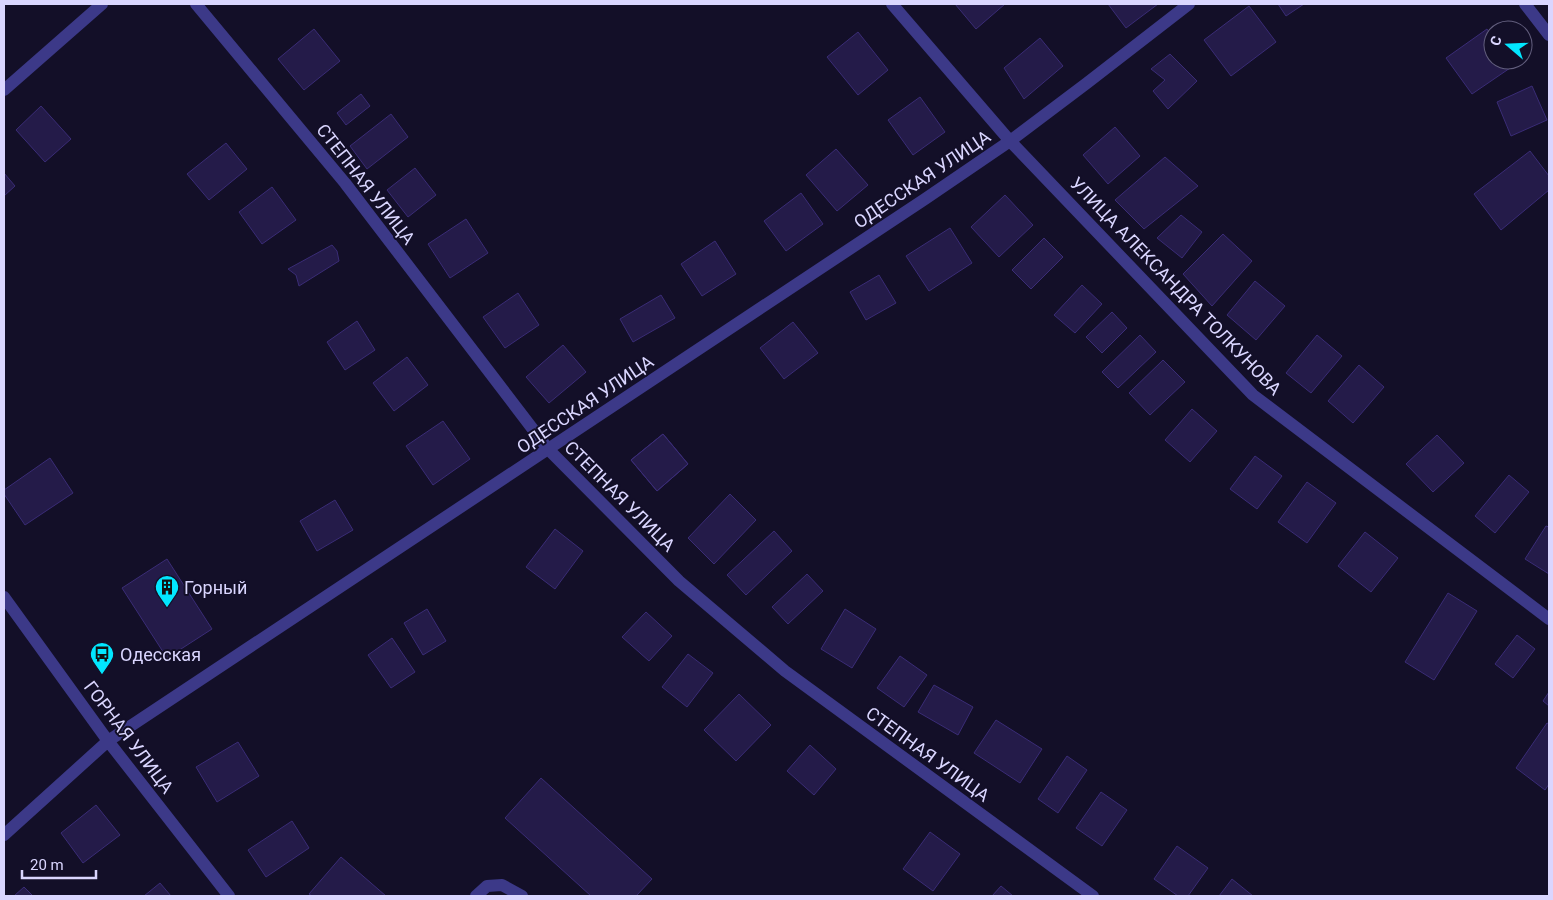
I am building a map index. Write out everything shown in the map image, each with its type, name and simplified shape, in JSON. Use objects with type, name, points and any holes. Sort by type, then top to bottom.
[{"type":"street","points":[[4,90],[102,4]]},
{"type":"street","name":"СТЕПНАЯ УЛИЦА","points":[[196,4],[345,183],[548,449],[679,582],[785,671],[1093,896]]},
{"type":"street","name":"УЛИЦА АЛЕКСАНДРА ТОЛКУНОВА","points":[[892,4],[1010,140],[1253,395],[1544,616]]},
{"type":"street","name":"ОДЕССКАЯ УЛИЦА","points":[[4,835],[108,741],[925,199],[1010,140],[1189,4]]},
{"type":"street","points":[[1525,4],[1549,35]]},
{"type":"street","name":"ГОРНАЯ УЛИЦА","points":[[4,597],[108,741],[229,896]]},
{"type":"street","points":[[476,896],[487,886],[502,885],[522,896]]},
{"type":"building","points":[[955,4],[1005,4],[976,29]]},
{"type":"building","points":[[1108,4],[1158,4],[1126,28]]},
{"type":"building","points":[[1278,4],[1304,4],[1286,16]]},
{"type":"building","points":[[1249,6],[1276,42],[1231,76],[1204,40]]},
{"type":"building","points":[[314,29],[340,61],[304,90],[278,59]]},
{"type":"building","points":[[858,32],[888,70],[858,95],[827,57]]},
{"type":"building","points":[[1483,32],[1483,70],[1507,70],[1472,94],[1446,58]]},
{"type":"building","points":[[1040,38],[1063,66],[1024,99],[1004,68]]},
{"type":"building","points":[[1170,54],[1197,81],[1168,109],[1153,91],[1165,80],[1151,69]]},
{"type":"building","points":[[1532,86],[1547,120],[1511,136],[1497,102]]},
{"type":"building","points":[[361,94],[370,106],[346,125],[337,113]]},
{"type":"building","points":[[920,97],[945,132],[913,155],[888,120]]},
{"type":"building","points":[[41,106],[71,139],[45,162],[16,130]]},
{"type":"building","points":[[391,114],[408,137],[367,169],[350,146]]},
{"type":"building","points":[[1115,127],[1140,156],[1108,184],[1083,155]]},
{"type":"building","points":[[226,143],[247,169],[209,200],[187,174]]},
{"type":"building","points":[[836,149],[868,185],[837,211],[806,175]]},
{"type":"building","points":[[1530,151],[1549,176],[1549,190],[1501,230],[1474,194]]},
{"type":"building","points":[[1165,157],[1198,186],[1144,229],[1115,200]]},
{"type":"building","points":[[415,168],[436,195],[408,217],[387,190]]},
{"type":"building","points":[[4,173],[15,186],[4,196]]},
{"type":"building","points":[[272,187],[296,220],[262,244],[239,212]]},
{"type":"building","points":[[801,193],[823,224],[786,251],[764,221]]},
{"type":"building","points":[[1005,195],[1033,225],[999,257],[971,227]]},
{"type":"building","points":[[1181,215],[1202,232],[1182,258],[1157,238]]},
{"type":"building","points":[[466,219],[488,253],[450,278],[428,244]]},
{"type":"building","points":[[950,228],[972,263],[929,291],[906,256]]},
{"type":"building","points":[[1223,234],[1252,261],[1212,306],[1183,274]]},
{"type":"building","points":[[1044,238],[1063,257],[1031,289],[1012,270]]},
{"type":"building","points":[[715,241],[736,274],[702,296],[681,264]]},
{"type":"building","points":[[332,245],[337,251],[339,261],[299,286],[296,275],[288,269]]},
{"type":"building","points":[[879,275],[896,303],[866,320],[850,292]]},
{"type":"building","points":[[1255,281],[1285,306],[1256,340],[1227,315]]},
{"type":"building","points":[[1082,285],[1102,304],[1075,333],[1054,315]]},
{"type":"building","points":[[518,293],[539,325],[505,348],[483,317]]},
{"type":"building","points":[[661,295],[675,318],[633,342],[620,319]]},
{"type":"building","points":[[1112,312],[1127,328],[1102,353],[1086,337]]},
{"type":"building","points":[[357,321],[375,350],[345,370],[327,342]]},
{"type":"building","points":[[793,322],[818,353],[784,379],[760,348]]},
{"type":"building","points":[[1140,335],[1156,352],[1118,388],[1102,372]]},
{"type":"building","points":[[1317,335],[1342,356],[1311,393],[1286,373]]},
{"type":"building","points":[[563,345],[586,372],[549,403],[526,377]]},
{"type":"building","points":[[407,357],[428,385],[394,411],[373,383]]},
{"type":"building","points":[[1163,360],[1185,382],[1150,415],[1129,393]]},
{"type":"building","points":[[1359,365],[1384,387],[1353,423],[1328,401]]},
{"type":"building","points":[[1192,409],[1217,431],[1190,462],[1165,440]]},
{"type":"building","points":[[443,421],[470,459],[433,485],[406,446]]},
{"type":"building","points":[[663,434],[688,464],[657,491],[631,460]]},
{"type":"building","points":[[663,434],[688,464],[657,491],[631,460]]},
{"type":"building","points":[[1437,435],[1464,463],[1433,492],[1406,464]]},
{"type":"building","points":[[1255,456],[1282,476],[1257,509],[1230,489]]},
{"type":"building","points":[[50,458],[73,493],[25,525],[4,494],[4,490]]},
{"type":"building","points":[[1509,475],[1529,492],[1495,533],[1475,516]]},
{"type":"building","points":[[1307,482],[1336,503],[1307,543],[1278,522]]},
{"type":"building","points":[[730,494],[756,520],[714,564],[688,538]]},
{"type":"building","points":[[335,500],[353,530],[317,551],[300,521]]},
{"type":"building","points":[[1546,526],[1549,527],[1549,574],[1525,559]]},
{"type":"building","points":[[555,529],[583,551],[555,589],[526,567]]},
{"type":"building","points":[[774,531],[792,551],[746,595],[727,575]]},
{"type":"building","points":[[1365,532],[1398,558],[1371,592],[1338,566]]},
{"type":"building","name":"Горный","points":[[167,559],[212,629],[167,658],[122,588]]},
{"type":"building","points":[[807,574],[823,591],[788,624],[772,607]]},
{"type":"building","points":[[1448,593],[1477,611],[1434,680],[1405,662]]},
{"type":"building","points":[[427,609],[446,641],[423,655],[404,623]]},
{"type":"building","points":[[845,609],[876,629],[852,668],[821,649]]},
{"type":"building","points":[[646,612],[672,636],[649,661],[622,637]]},
{"type":"building","points":[[1517,635],[1535,649],[1513,678],[1495,664]]},
{"type":"building","points":[[392,638],[415,672],[391,688],[368,655]]},
{"type":"building","points":[[688,654],[713,673],[687,707],[662,687]]},
{"type":"building","points":[[900,656],[927,675],[904,707],[877,688]]},
{"type":"building","points":[[934,685],[973,707],[958,735],[918,712]]},
{"type":"building","points":[[1549,692],[1549,706],[1543,701]]},
{"type":"building","points":[[739,694],[771,725],[736,761],[704,730]]},
{"type":"building","points":[[996,720],[1042,749],[1020,783],[974,753]]},
{"type":"building","points":[[1547,723],[1549,724],[1549,784],[1545,790],[1516,768]]},
{"type":"building","points":[[238,742],[259,776],[217,802],[196,767]]},
{"type":"building","points":[[810,745],[836,769],[814,795],[787,771]]},
{"type":"building","points":[[1067,756],[1087,770],[1058,813],[1038,799]]},
{"type":"building","points":[[541,778],[652,879],[636,896],[591,896],[505,818]]},
{"type":"building","points":[[1101,792],[1127,810],[1102,846],[1076,828]]},
{"type":"building","points":[[96,805],[120,835],[83,863],[61,833]]},
{"type":"building","points":[[292,821],[309,848],[266,877],[248,850]]},
{"type":"building","points":[[930,832],[960,854],[933,891],[903,869]]},
{"type":"building","points":[[1177,846],[1208,868],[1188,896],[1178,896],[1154,879]]},
{"type":"building","points":[[341,857],[386,896],[312,896],[309,894]]},
{"type":"building","points":[[1232,879],[1253,896],[1219,896]]},
{"type":"building","points":[[160,883],[171,896],[144,896]]},
{"type":"building","points":[[1001,886],[1013,896],[992,896]]},
{"type":"building","points":[[24,887],[33,896],[14,896]]},
{"type":"place","name":"Горный","points":[[167,608]]},
{"type":"place","name":"Одесская","points":[[102,675]]}]
